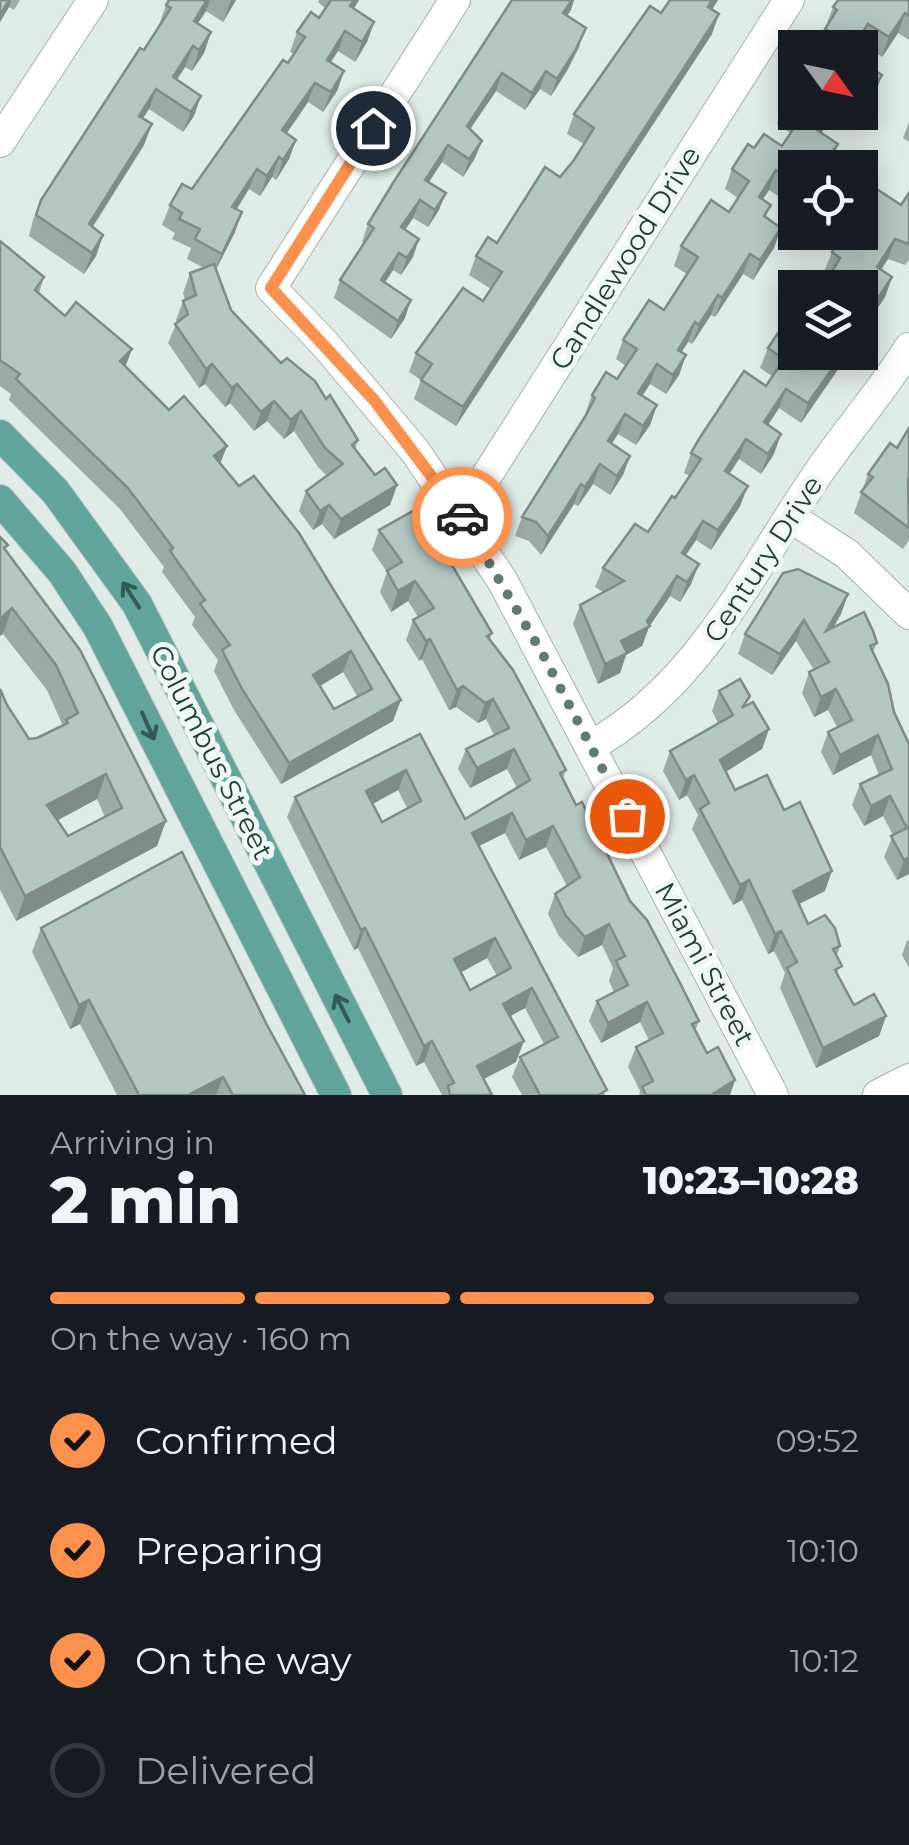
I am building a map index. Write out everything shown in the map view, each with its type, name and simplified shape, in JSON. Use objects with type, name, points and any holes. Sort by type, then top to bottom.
[{"type":"main road","name":"Columbus Street","points":[[0,435],[54,491],[137,604],[387,1095]]},
{"type":"main road","name":"Columbus Street","points":[[0,500],[62,572],[98,627],[336,1095]]},
{"type":"street","points":[[0,142],[93,0]]},
{"type":"street","name":"Miami Street","points":[[454,0],[271,288],[374,400],[461,516],[502,580],[773,1095]]},
{"type":"street","name":"Candlewood Drive","points":[[461,516],[789,0]]},
{"type":"street","name":"Century Drive","points":[[591,746],[650,708],[705,649],[790,517],[909,348]]},
{"type":"street","points":[[790,517],[847,554],[909,614]]},
{"type":"street","points":[[878,1095],[909,1079]]},
{"type":"building","points":[[0,0],[9,0],[0,15]]},
{"type":"building","points":[[169,0],[207,0],[194,21],[211,32],[199,50],[193,46],[173,77],[201,96],[191,112],[156,89],[139,116],[152,124],[89,224],[103,235],[92,253],[36,215],[41,200],[140,48],[144,50],[171,8],[166,5]]},
{"type":"building","points":[[331,0],[354,0],[350,6],[374,22],[362,42],[345,31],[327,60],[344,71],[331,92],[315,83],[282,130],[296,140],[267,176],[257,169],[232,207],[242,212],[222,254],[195,239],[200,229],[179,219],[182,213],[170,205],[182,184],[192,189],[283,60],[288,63],[305,37],[297,32],[311,12],[319,18]]},
{"type":"building","points":[[512,0],[572,0],[563,13],[586,28],[557,79],[546,71],[532,93],[502,73],[467,126],[482,141],[469,159],[448,145],[425,180],[446,193],[435,210],[420,200],[401,227],[419,239],[407,258],[399,253],[381,280],[411,300],[398,321],[340,280],[374,228],[368,224],[393,183]]},
{"type":"building","points":[[670,0],[712,0],[708,7],[719,14],[463,407],[421,380],[432,364],[416,353],[463,288],[483,301],[502,272],[476,256],[488,237],[497,243],[545,167],[560,177],[574,160],[594,128],[574,114],[650,6],[661,13]]},
{"type":"building","points":[[838,0],[909,0],[909,16],[905,13],[889,37],[868,24],[864,30],[827,30],[837,10],[833,7]]},
{"type":"building","points":[[793,130],[817,130],[838,144],[834,150],[778,150],[778,171],[759,197],[771,205],[764,216],[778,226],[778,233],[760,260],[750,254],[722,298],[718,295],[699,325],[695,322],[678,350],[686,355],[673,375],[657,364],[638,393],[657,405],[643,426],[625,414],[608,441],[630,456],[617,476],[600,464],[585,487],[581,484],[548,536],[536,522],[522,517],[586,415],[606,372],[617,379],[637,349],[623,340],[649,300],[664,310],[698,257],[681,246],[711,200],[729,212],[749,181],[732,169],[748,144],[754,148],[764,134],[782,146]]},
{"type":"building","points":[[878,190],[901,205],[909,193],[909,244],[895,239],[877,267],[892,277],[878,298],[878,270],[833,270],[840,258],[832,252],[878,250]]},
{"type":"building","points":[[0,241],[44,277],[35,290],[65,316],[76,302],[132,349],[120,361],[169,410],[184,396],[227,446],[214,456],[239,486],[254,476],[299,533],[401,700],[289,763],[242,689],[222,650],[230,645],[200,604],[205,600],[170,551],[173,548],[128,488],[16,379],[20,374],[0,360]],"holes":[[[351,651],[372,689],[334,709],[313,675]]]},
{"type":"building","points":[[214,264],[231,310],[281,363],[287,358],[315,381],[326,399],[330,395],[358,440],[352,445],[375,475],[385,468],[397,485],[341,519],[329,505],[320,511],[306,491],[343,464],[325,448],[301,411],[291,420],[274,401],[261,412],[237,384],[232,388],[212,364],[206,369],[175,324],[188,314],[183,301],[196,295],[190,273]]},
{"type":"building","points":[[778,333],[778,355],[768,348]]},
{"type":"building","points":[[778,368],[831,370],[808,403],[786,389],[764,422],[781,434],[768,454],[746,439],[725,471],[748,486],[718,530],[703,521],[682,553],[699,564],[687,582],[677,576],[647,621],[650,626],[621,641],[627,653],[605,664],[580,605],[624,581],[603,568],[635,524],[648,532],[672,496],[675,498],[701,459],[691,453],[744,371],[766,386]]},
{"type":"building","points":[[909,428],[909,528],[861,492],[873,477],[868,474],[890,443],[897,448]]},
{"type":"building","points":[[413,511],[445,562],[449,560],[492,633],[487,636],[513,670],[566,770],[560,773],[576,805],[582,802],[630,901],[647,920],[680,983],[699,1021],[692,1024],[707,1053],[718,1047],[735,1080],[711,1095],[646,1095],[642,1087],[653,1081],[636,1047],[663,1033],[647,1002],[608,1023],[597,1001],[628,985],[616,961],[625,956],[609,924],[585,937],[566,916],[555,894],[580,877],[553,826],[526,840],[512,813],[472,833],[607,1090],[598,1095],[540,1095],[520,1057],[558,1037],[532,988],[503,1004],[524,1041],[477,1066],[492,1095],[450,1095],[448,1086],[454,1083],[432,1041],[424,1046],[295,797],[420,734],[465,819],[530,780],[514,749],[477,768],[466,749],[509,728],[493,699],[485,703],[463,686],[457,690],[430,639],[426,641],[413,620],[434,608],[415,581],[398,591],[387,571],[402,562],[379,530]],"holes":[[[406,770],[421,801],[382,822],[366,791]],[[495,938],[511,968],[470,990],[454,959]]]},
{"type":"building","points":[[0,537],[8,545],[4,548],[80,650],[166,821],[25,896],[0,847],[0,689],[29,739],[68,723],[66,720],[78,713],[56,665],[12,608],[0,619]],"holes":[[[106,774],[122,808],[68,836],[47,805]]]},
{"type":"building","points":[[798,569],[848,594],[826,631],[864,612],[873,631],[877,643],[870,646],[909,744],[909,857],[904,860],[891,836],[907,828],[890,796],[871,806],[860,784],[892,769],[878,735],[840,755],[828,732],[852,720],[836,689],[821,697],[809,672],[829,662],[804,620],[780,654],[745,634],[783,573]]},
{"type":"building","points":[[740,679],[750,696],[742,708],[753,702],[769,729],[720,760],[735,790],[767,775],[784,810],[800,802],[832,871],[793,891],[808,924],[825,915],[835,928],[840,946],[833,949],[842,966],[835,970],[854,1005],[874,994],[886,1016],[823,1048],[787,968],[797,962],[781,931],[775,934],[749,880],[740,885],[700,809],[709,803],[694,775],[686,780],[670,751],[733,715],[719,691]]},
{"type":"building","points":[[182,852],[305,1095],[233,1095],[223,1077],[188,1095],[139,1095],[89,1000],[79,1005],[41,928]]},
{"type":"way so far","points":[[462,517],[502,580],[627,816]]},
{"type":"route","points":[[373,128],[271,288],[374,400],[462,517]]}]
